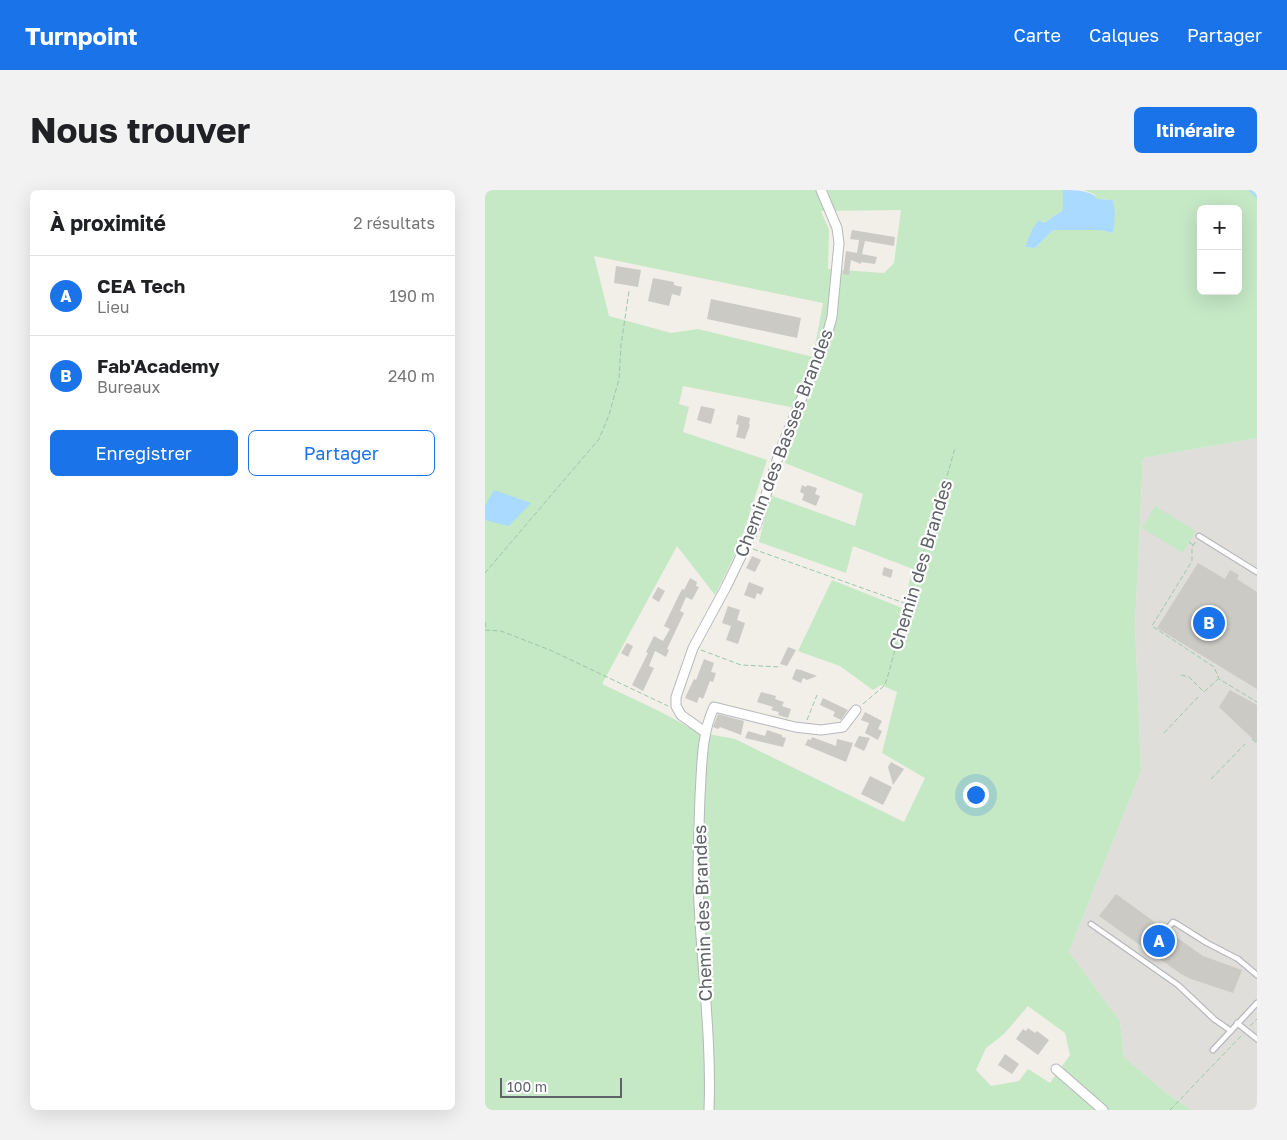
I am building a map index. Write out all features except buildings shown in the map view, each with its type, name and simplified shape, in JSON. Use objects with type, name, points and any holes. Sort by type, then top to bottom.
[{"type":"street","name":"Chemin des Basses Brandes","points":[[676,706],[676,697],[693,648],[757,523],[780,451],[832,317],[839,243],[837,228],[821,190]]},
{"type":"street","points":[[676,706],[681,715],[705,732]]},
{"type":"street","name":"Chemin des Brandes","points":[[709,1110],[709,1038],[698,880],[703,750],[705,732],[714,707],[804,728],[821,730],[843,727],[856,710]]},
{"type":"street","points":[[1056,1069],[1103,1110]]},
{"type":"lane","points":[[1199,536],[1257,572]]},
{"type":"lane","points":[[1166,930],[1171,923],[1177,924],[1207,943],[1238,959],[1257,976]]},
{"type":"lane","points":[[1091,924],[1177,985],[1213,1019],[1231,1031]]},
{"type":"lane","points":[[1213,1050],[1257,1002]]},
{"type":"lane","points":[[1237,1023],[1257,1039]]},
{"type":"path","points":[[485,573],[599,439],[609,415],[619,379],[621,345],[629,290]]},
{"type":"path","name":"Chemin des Brandes","points":[[856,710],[884,686],[887,679],[920,559],[929,539],[955,448]]},
{"type":"path","points":[[1199,536],[1193,545],[1192,561],[1152,626],[1214,667],[1219,679],[1257,702]]},
{"type":"path","points":[[1189,542],[1193,545]]},
{"type":"path","points":[[746,546],[908,605]]},
{"type":"path","points":[[485,622],[486,629],[501,631],[523,639],[550,650],[665,706],[676,706]]},
{"type":"path","points":[[693,648],[741,665],[781,667]]},
{"type":"path","points":[[1181,675],[1189,677],[1204,692],[1219,679]]},
{"type":"path","points":[[804,728],[817,695]]},
{"type":"path","points":[[1164,733],[1198,697]]},
{"type":"path","points":[[1252,739],[1257,742]]},
{"type":"path","points":[[1211,779],[1245,744]]},
{"type":"path","points":[[1170,1110],[1257,1019]]},
{"type":"shaded area","points":[[1257,438],[1257,1110],[1192,1110],[1165,1092],[1124,1057],[1120,1021],[1069,952],[1141,771],[1135,625],[1143,458]]},
{"type":"green space","points":[[485,190],[1063,190],[1063,210],[1044,223],[1040,221],[1025,247],[1035,248],[1053,230],[1100,230],[1113,233],[1107,199],[1098,200],[1094,194],[1084,190],[1257,190],[1257,438],[1143,458],[1135,625],[1141,771],[1069,952],[1120,1021],[1124,1057],[1165,1092],[1192,1110],[485,1110]],"holes":[[[901,210],[894,263],[884,273],[828,269],[829,230],[821,211]],[[594,256],[823,303],[813,357],[698,329],[671,333],[609,316]],[[683,386],[801,409],[785,463],[863,494],[855,526],[770,495],[759,542],[846,573],[853,546],[913,569],[902,608],[832,580],[798,651],[840,666],[873,690],[881,685],[897,692],[882,753],[925,778],[904,822],[735,739],[698,732],[602,684],[677,546],[715,595],[739,546],[767,460],[683,432],[689,407],[679,404]],[[1028,1006],[1065,1033],[1070,1055],[1050,1083],[1028,1069],[1019,1081],[991,1086],[976,1070],[986,1048],[1004,1034]]]},
{"type":"green space","points":[[1155,506],[1196,531],[1183,553],[1142,528]]},
{"type":"water","points":[[1063,190],[1082,191],[1098,199],[1113,200],[1115,215],[1113,233],[1100,230],[1053,230],[1035,248],[1025,247],[1033,228],[1039,220],[1044,223],[1063,210]]},
{"type":"water","points":[[494,490],[531,503],[509,526],[485,520],[485,506]]},
{"type":"waterway","points":[[1250,190],[1257,197]]},
{"type":"place","name":"Fab'Academy","points":[[1209,623]]},
{"type":"place","name":"CEA Tech","points":[[1159,941]]}]
